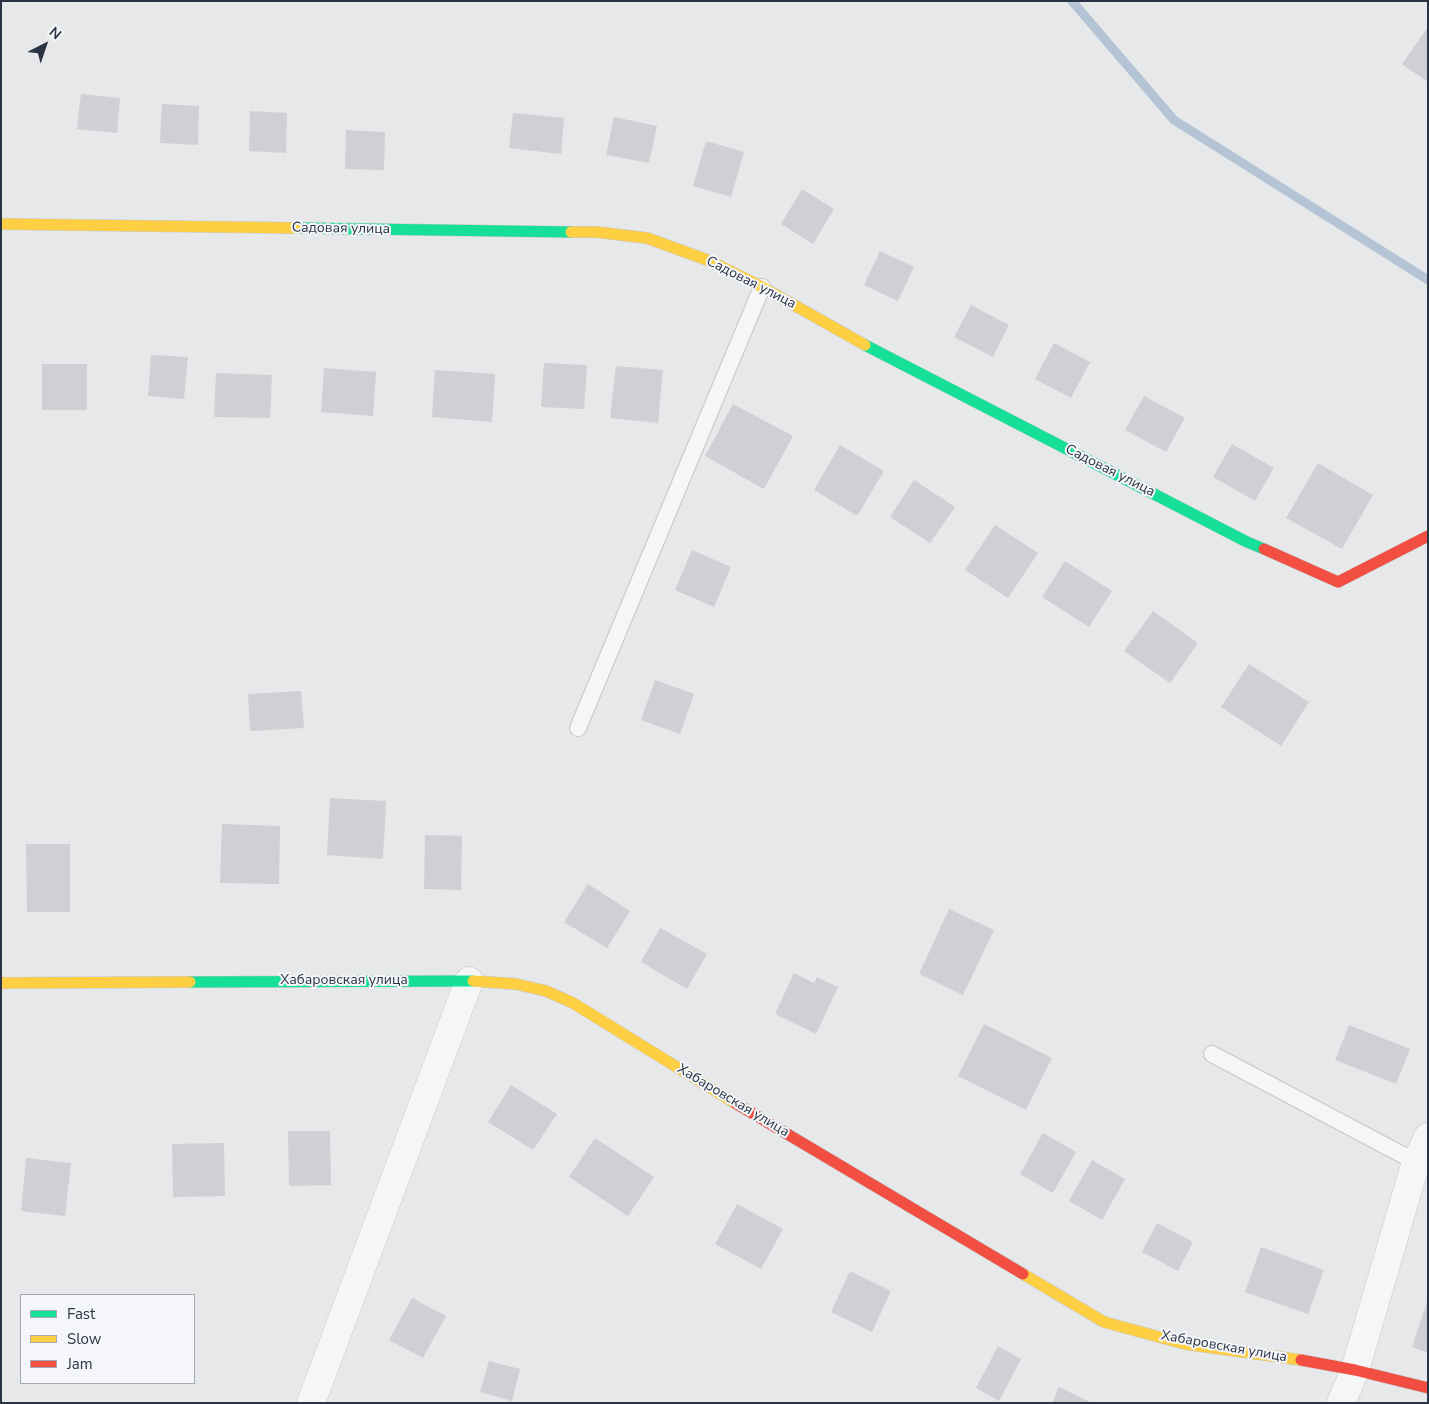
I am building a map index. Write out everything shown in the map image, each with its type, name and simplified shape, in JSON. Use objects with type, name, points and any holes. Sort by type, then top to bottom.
[{"type":"street","name":"Садовая улица","points":[[1,224],[596,232],[647,238],[710,261],[762,287],[879,353],[1230,533],[1338,582],[1428,536]]},
{"type":"street","name":"Хабаровская улица","points":[[1,983],[469,981],[516,984],[546,991],[573,1003],[718,1093],[1104,1322],[1185,1344],[1283,1357],[1355,1370],[1428,1388]]},
{"type":"street","points":[[311,1403],[469,981]]},
{"type":"street","points":[[1341,1403],[1355,1370],[1416,1162],[1428,1137]]},
{"type":"lane","points":[[578,728],[762,287]]},
{"type":"lane","points":[[1212,1054],[1416,1162]]},
{"type":"building","points":[[1428,27],[1428,82],[1402,64]]},
{"type":"building","points":[[81,94],[120,98],[117,133],[77,129]]},
{"type":"building","points":[[162,104],[199,106],[198,145],[160,143]]},
{"type":"building","points":[[250,111],[287,113],[286,153],[249,151]]},
{"type":"building","points":[[513,113],[564,118],[561,154],[509,148]]},
{"type":"building","points":[[614,117],[657,126],[649,163],[606,155]]},
{"type":"building","points":[[346,130],[385,132],[384,170],[345,169]]},
{"type":"building","points":[[706,141],[744,152],[731,197],[693,186]]},
{"type":"building","points":[[802,189],[834,209],[813,244],[781,224]]},
{"type":"building","points":[[880,251],[914,267],[898,301],[864,285]]},
{"type":"building","points":[[971,305],[1009,325],[993,357],[954,337]]},
{"type":"building","points":[[1054,343],[1090,362],[1071,398],[1035,379]]},
{"type":"building","points":[[151,355],[188,357],[184,399],[148,396]]},
{"type":"building","points":[[544,363],[587,365],[584,409],[541,407]]},
{"type":"building","points":[[42,364],[87,364],[87,410],[42,410]]},
{"type":"building","points":[[616,366],[663,370],[658,423],[610,418]]},
{"type":"building","points":[[324,368],[376,372],[373,416],[321,412]]},
{"type":"building","points":[[435,370],[495,374],[492,422],[432,417]]},
{"type":"building","points":[[216,373],[272,375],[270,418],[214,417]]},
{"type":"building","points":[[1144,396],[1185,418],[1166,452],[1125,430]]},
{"type":"building","points":[[733,404],[793,436],[764,489],[705,456]]},
{"type":"building","points":[[1232,444],[1274,468],[1255,501],[1213,477]]},
{"type":"building","points":[[840,445],[884,471],[857,516],[814,490]]},
{"type":"building","points":[[1318,463],[1373,495],[1342,549],[1286,518]]},
{"type":"building","points":[[914,480],[955,507],[930,543],[890,517]]},
{"type":"building","points":[[995,525],[1038,553],[1008,598],[965,570]]},
{"type":"building","points":[[692,550],[731,567],[714,607],[675,590]]},
{"type":"building","points":[[1065,561],[1112,591],[1089,627],[1042,597]]},
{"type":"building","points":[[1153,611],[1198,643],[1170,683],[1124,651]]},
{"type":"building","points":[[1249,664],[1309,702],[1281,746],[1221,707]]},
{"type":"building","points":[[655,680],[694,694],[680,734],[641,720]]},
{"type":"building","points":[[301,691],[304,728],[250,731],[248,694]]},
{"type":"building","points":[[330,798],[386,801],[383,859],[327,855]]},
{"type":"building","points":[[222,824],[280,826],[279,884],[220,883]]},
{"type":"building","points":[[425,835],[462,836],[461,890],[424,889]]},
{"type":"building","points":[[26,844],[70,844],[70,912],[27,912]]},
{"type":"building","points":[[588,884],[630,911],[607,948],[564,922]]},
{"type":"building","points":[[949,909],[994,930],[963,995],[919,974]]},
{"type":"building","points":[[660,928],[707,954],[687,989],[641,962]]},
{"type":"building","points":[[794,973],[814,983],[817,977],[838,987],[816,1034],[775,1014]]},
{"type":"building","points":[[984,1024],[1052,1058],[1026,1110],[958,1076]]},
{"type":"building","points":[[1349,1025],[1410,1049],[1396,1084],[1335,1060]]},
{"type":"building","points":[[511,1085],[557,1114],[533,1150],[488,1122]]},
{"type":"building","points":[[288,1131],[330,1131],[331,1185],[289,1186]]},
{"type":"building","points":[[1043,1133],[1076,1152],[1053,1193],[1020,1174]]},
{"type":"building","points":[[595,1138],[654,1177],[628,1216],[569,1177]]},
{"type":"building","points":[[224,1143],[225,1196],[173,1197],[172,1144]]},
{"type":"building","points":[[26,1158],[71,1163],[65,1216],[21,1211]]},
{"type":"building","points":[[1092,1160],[1125,1179],[1102,1220],[1069,1201]]},
{"type":"building","points":[[737,1204],[783,1229],[761,1269],[715,1244]]},
{"type":"building","points":[[1157,1223],[1193,1242],[1178,1271],[1142,1252]]},
{"type":"building","points":[[1261,1247],[1324,1270],[1308,1314],[1245,1292]]},
{"type":"building","points":[[850,1271],[891,1291],[872,1332],[831,1312]]},
{"type":"building","points":[[412,1298],[446,1316],[423,1358],[389,1340]]},
{"type":"building","points":[[1428,1302],[1428,1353],[1412,1347]]},
{"type":"building","points":[[998,1346],[1021,1359],[999,1401],[976,1388]]},
{"type":"building","points":[[489,1361],[520,1369],[512,1401],[480,1392]]},
{"type":"building","points":[[1059,1387],[1092,1403],[1052,1403]]},
{"type":"waterway","points":[[1072,1],[1174,120],[1428,280]]},
{"type":"traffic: fast","points":[[298,228],[571,232]]},
{"type":"traffic: fast","points":[[865,345],[1247,542],[1264,549]]},
{"type":"traffic: fast","points":[[190,982],[473,981]]},
{"type":"traffic: slow","points":[[1,224],[298,228]]},
{"type":"traffic: slow","points":[[571,232],[596,232],[647,238],[710,261],[762,287],[865,345]]},
{"type":"traffic: slow","points":[[473,981],[516,984],[546,991],[573,1003],[735,1103]]},
{"type":"traffic: slow","points":[[1,983],[190,982]]},
{"type":"traffic: slow","points":[[1023,1274],[1104,1322],[1185,1344],[1301,1360]]},
{"type":"traffic: jam","points":[[1264,549],[1338,582],[1428,536]]},
{"type":"traffic: jam","points":[[735,1103],[1023,1274]]},
{"type":"traffic: jam","points":[[1301,1360],[1355,1370],[1428,1388]]}]
